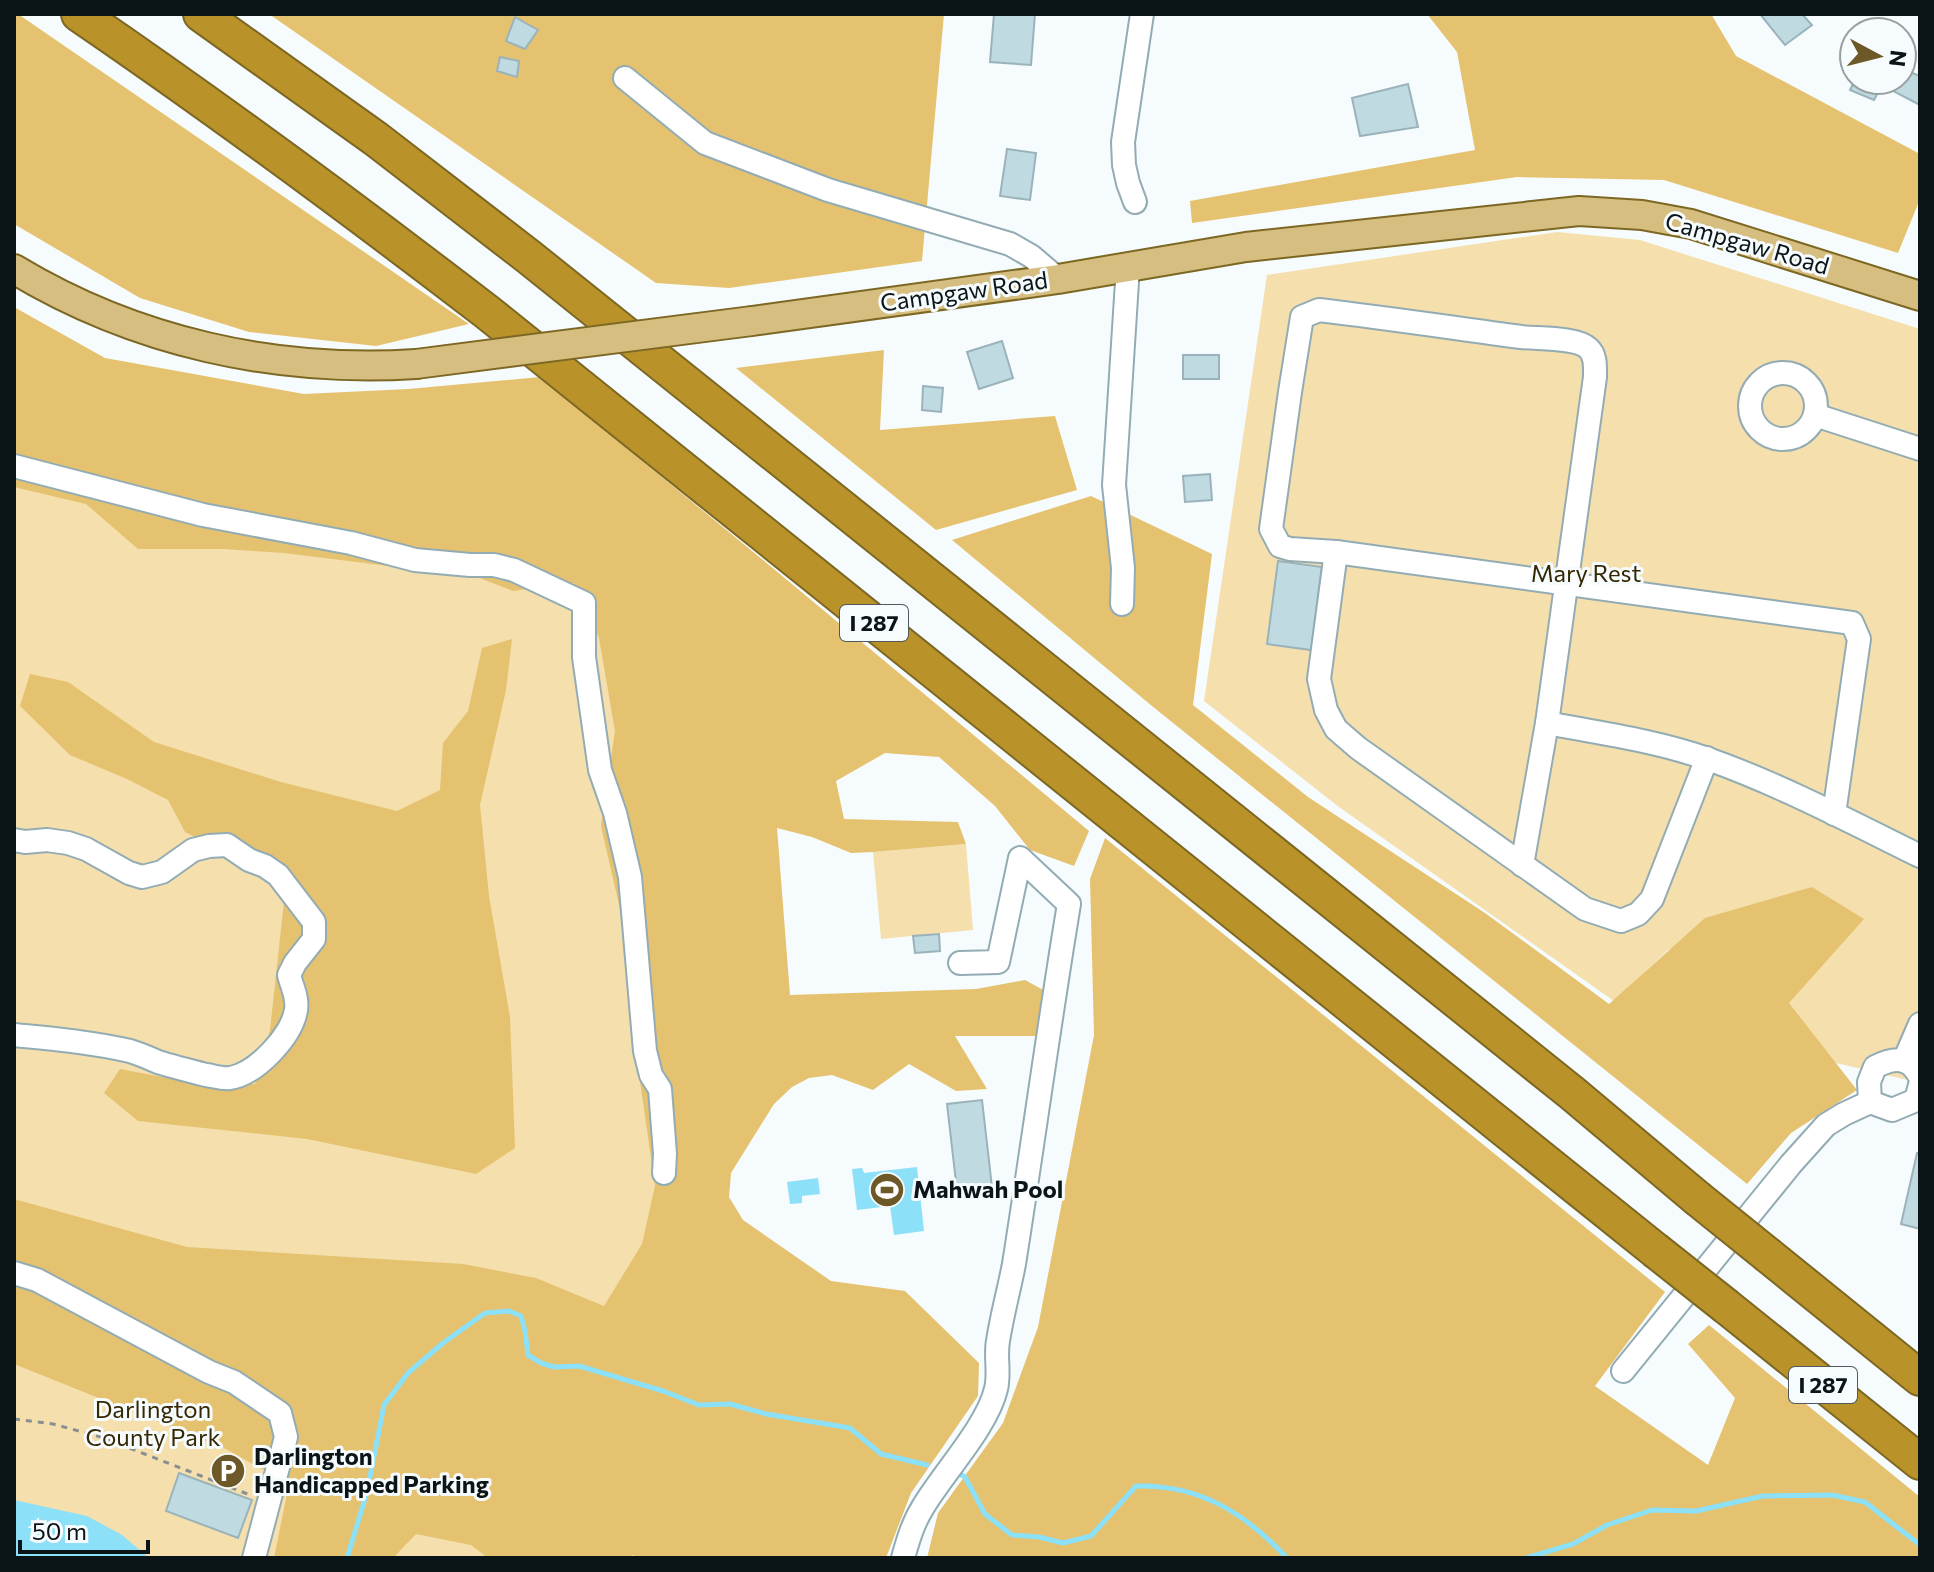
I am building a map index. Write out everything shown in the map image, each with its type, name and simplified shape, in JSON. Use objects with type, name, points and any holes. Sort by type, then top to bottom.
[{"type":"highway","name":"I 287","points":[[79,14],[270,148],[487,312],[1920,1462]]},
{"type":"highway","name":"I 287","points":[[201,14],[376,139],[609,320],[1572,1093],[1920,1378]]},
{"type":"main road","name":"Campgaw Road","points":[[14,269],[56,293],[107,316],[176,340],[254,358],[345,366],[416,364],[1058,279],[1246,247],[1579,211],[1642,215],[1691,224],[1920,296]]},
{"type":"street","points":[[1135,202],[1124,165],[1123,142],[1142,14]]},
{"type":"street","points":[[625,78],[705,143],[828,190],[1010,244],[1031,256],[1058,279]]},
{"type":"street","points":[[1122,604],[1123,568],[1114,485],[1128,266]]},
{"type":"street","points":[[1522,865],[1547,723],[1565,582],[1595,377],[1595,360],[1589,349],[1578,342],[1319,310],[1302,317],[1271,529],[1280,546],[1565,582],[1852,623],[1859,639],[1834,814]]},
{"type":"street","points":[[1815,415],[1920,449]]},
{"type":"street","points":[[14,466],[203,515],[351,543],[415,560],[494,565],[514,570],[584,603],[584,657],[600,770],[615,813],[630,877],[645,1051],[651,1075],[660,1089],[664,1173]]},
{"type":"street","points":[[1336,552],[1319,679],[1326,710],[1336,729],[1358,748],[1585,909],[1621,921],[1638,914],[1652,899],[1707,758]]},
{"type":"street","points":[[1547,723],[1707,758],[1795,795],[1920,856]]},
{"type":"street","points":[[14,840],[68,843],[142,877],[162,872],[193,850],[227,845],[278,875],[309,913],[315,929],[314,939],[289,975],[296,994],[296,1009],[285,1036],[264,1058],[232,1078],[218,1078],[133,1052],[94,1044],[14,1035]]},
{"type":"street","points":[[903,1558],[921,1510],[971,1437],[996,1392],[998,1341],[1013,1265],[1069,904],[1020,858],[998,962],[960,963]]},
{"type":"street","points":[[1904,1061],[1920,1024]]},
{"type":"street","points":[[1870,1102],[1869,1082],[1875,1067],[1888,1060],[1904,1061],[1915,1066],[1920,1077]]},
{"type":"street","points":[[1623,1371],[1826,1125],[1870,1102],[1892,1110],[1919,1097]]},
{"type":"street","points":[[14,1273],[37,1280],[209,1372],[234,1382],[280,1413],[286,1437],[254,1558]]},
{"type":"path","points":[[14,1419],[53,1424],[101,1437],[269,1502]]},
{"type":"green space","name":"Mary Rest","points":[[1557,232],[1640,240],[1920,329],[1920,1083],[1786,1051],[1669,949],[1614,1001],[1339,807],[1204,701],[1267,275]]},
{"type":"green space","name":"Darlington County Park","points":[[14,440],[571,570],[611,603],[679,1317],[563,1558],[14,1558]]},
{"type":"green space","points":[[966,844],[973,930],[881,939],[873,852]]},
{"type":"shaded area","points":[[14,14],[469,324],[376,346],[249,332],[140,298],[14,224]]},
{"type":"shaded area","points":[[269,14],[944,14],[922,261],[729,288],[656,283]]},
{"type":"shaded area","points":[[1427,14],[1711,14],[1736,56],[1920,154],[1920,199],[1898,253],[1664,180],[1517,177],[1192,223],[1190,201],[1475,150],[1457,52]]},
{"type":"shaded area","points":[[14,307],[105,358],[304,394],[408,389],[540,377],[1089,831],[1074,866],[1030,850],[995,806],[939,757],[885,753],[836,781],[844,819],[958,822],[966,844],[851,853],[812,837],[777,828],[790,995],[976,989],[1025,980],[1047,992],[1042,1036],[955,1036],[987,1089],[956,1091],[909,1064],[873,1090],[832,1075],[809,1078],[792,1087],[774,1104],[731,1173],[729,1197],[743,1220],[831,1281],[905,1291],[979,1363],[978,1396],[911,1493],[886,1558],[635,1558],[633,1555],[629,1558],[488,1558],[471,1545],[416,1534],[393,1558],[274,1558],[289,1484],[226,1449],[14,1364],[14,1199],[187,1247],[463,1264],[536,1278],[604,1306],[642,1244],[655,1186],[633,1032],[625,931],[601,826],[615,731],[599,638],[574,583],[513,591],[477,577],[284,553],[138,549],[86,504],[14,487]]},
{"type":"shaded area","points":[[884,350],[880,430],[1055,416],[1077,490],[936,530],[736,368]]},
{"type":"shaded area","points":[[1091,496],[1212,554],[1193,705],[1308,797],[1485,913],[1609,1004],[1705,918],[1812,887],[1864,919],[1789,1003],[1857,1090],[1791,1133],[1747,1184],[1152,706],[952,540]]},
{"type":"shaded area","points":[[512,639],[506,690],[480,805],[489,896],[510,1017],[515,1148],[476,1174],[307,1139],[138,1121],[104,1093],[120,1069],[194,1083],[255,1084],[270,1030],[284,901],[275,876],[185,832],[168,800],[70,755],[20,706],[30,674],[68,682],[154,742],[281,782],[397,811],[440,790],[443,743],[468,711],[482,648]]},
{"type":"shaded area","points":[[1105,838],[1665,1292],[1595,1386],[1708,1465],[1735,1398],[1688,1344],[1709,1325],[1920,1497],[1920,1558],[927,1558],[938,1513],[1003,1423],[1038,1327],[1094,1035],[1090,879]]},
{"type":"water","name":"Mahwah Pool","points":[[917,1167],[924,1231],[894,1235],[890,1206],[857,1210],[852,1169],[862,1168],[864,1173]]},
{"type":"water","points":[[818,1178],[820,1194],[802,1196],[802,1203],[790,1204],[787,1182]]},
{"type":"water","points":[[14,1500],[87,1516],[122,1535],[149,1558],[14,1558]]},
{"type":"building","points":[[994,14],[1035,14],[1031,65],[990,62]]},
{"type":"building","points":[[1760,14],[1802,14],[1812,25],[1785,45]]},
{"type":"building","points":[[515,17],[538,30],[525,49],[506,41]]},
{"type":"building","points":[[500,57],[519,61],[517,77],[497,71]]},
{"type":"building","points":[[1918,75],[1920,76],[1920,105],[1903,96],[1918,96]]},
{"type":"building","points":[[1408,84],[1418,127],[1360,136],[1352,98]]},
{"type":"building","points":[[1007,149],[1036,153],[1030,200],[1000,196]]},
{"type":"building","points":[[1002,341],[1013,378],[979,389],[967,352]]},
{"type":"building","points":[[1183,355],[1219,355],[1219,379],[1183,379]]},
{"type":"building","points":[[923,386],[943,388],[941,412],[922,410]]},
{"type":"building","points":[[1210,474],[1212,500],[1185,502],[1183,476]]},
{"type":"building","points":[[1278,561],[1322,567],[1311,650],[1267,644]]},
{"type":"building","points":[[939,934],[940,951],[915,953],[913,936]]},
{"type":"building","points":[[982,1100],[992,1187],[957,1191],[947,1104]]},
{"type":"building","points":[[1917,1153],[1920,1154],[1920,1229],[1901,1224]]},
{"type":"building","points":[[179,1473],[252,1500],[238,1538],[166,1511]]},
{"type":"waterway","points":[[347,1558],[367,1492],[384,1405],[408,1373],[485,1313],[509,1311],[521,1316],[528,1355],[541,1363],[554,1367],[579,1366],[699,1405],[730,1404],[766,1414],[850,1428],[881,1454],[927,1465]]},
{"type":"waterway","points":[[961,1475],[985,1514],[1012,1535],[1063,1543],[1091,1536],[1136,1486],[1159,1487],[1180,1490],[1219,1504],[1255,1527],[1287,1558]]},
{"type":"waterway","points":[[1526,1558],[1573,1544],[1607,1525],[1652,1510],[1696,1511],[1763,1496],[1832,1495],[1865,1502],[1920,1545]]},
{"type":"place","name":"Mahwah Pool","points":[[887,1190]]},
{"type":"place","name":"Darlington Handicapped Parking","points":[[228,1471]]}]
